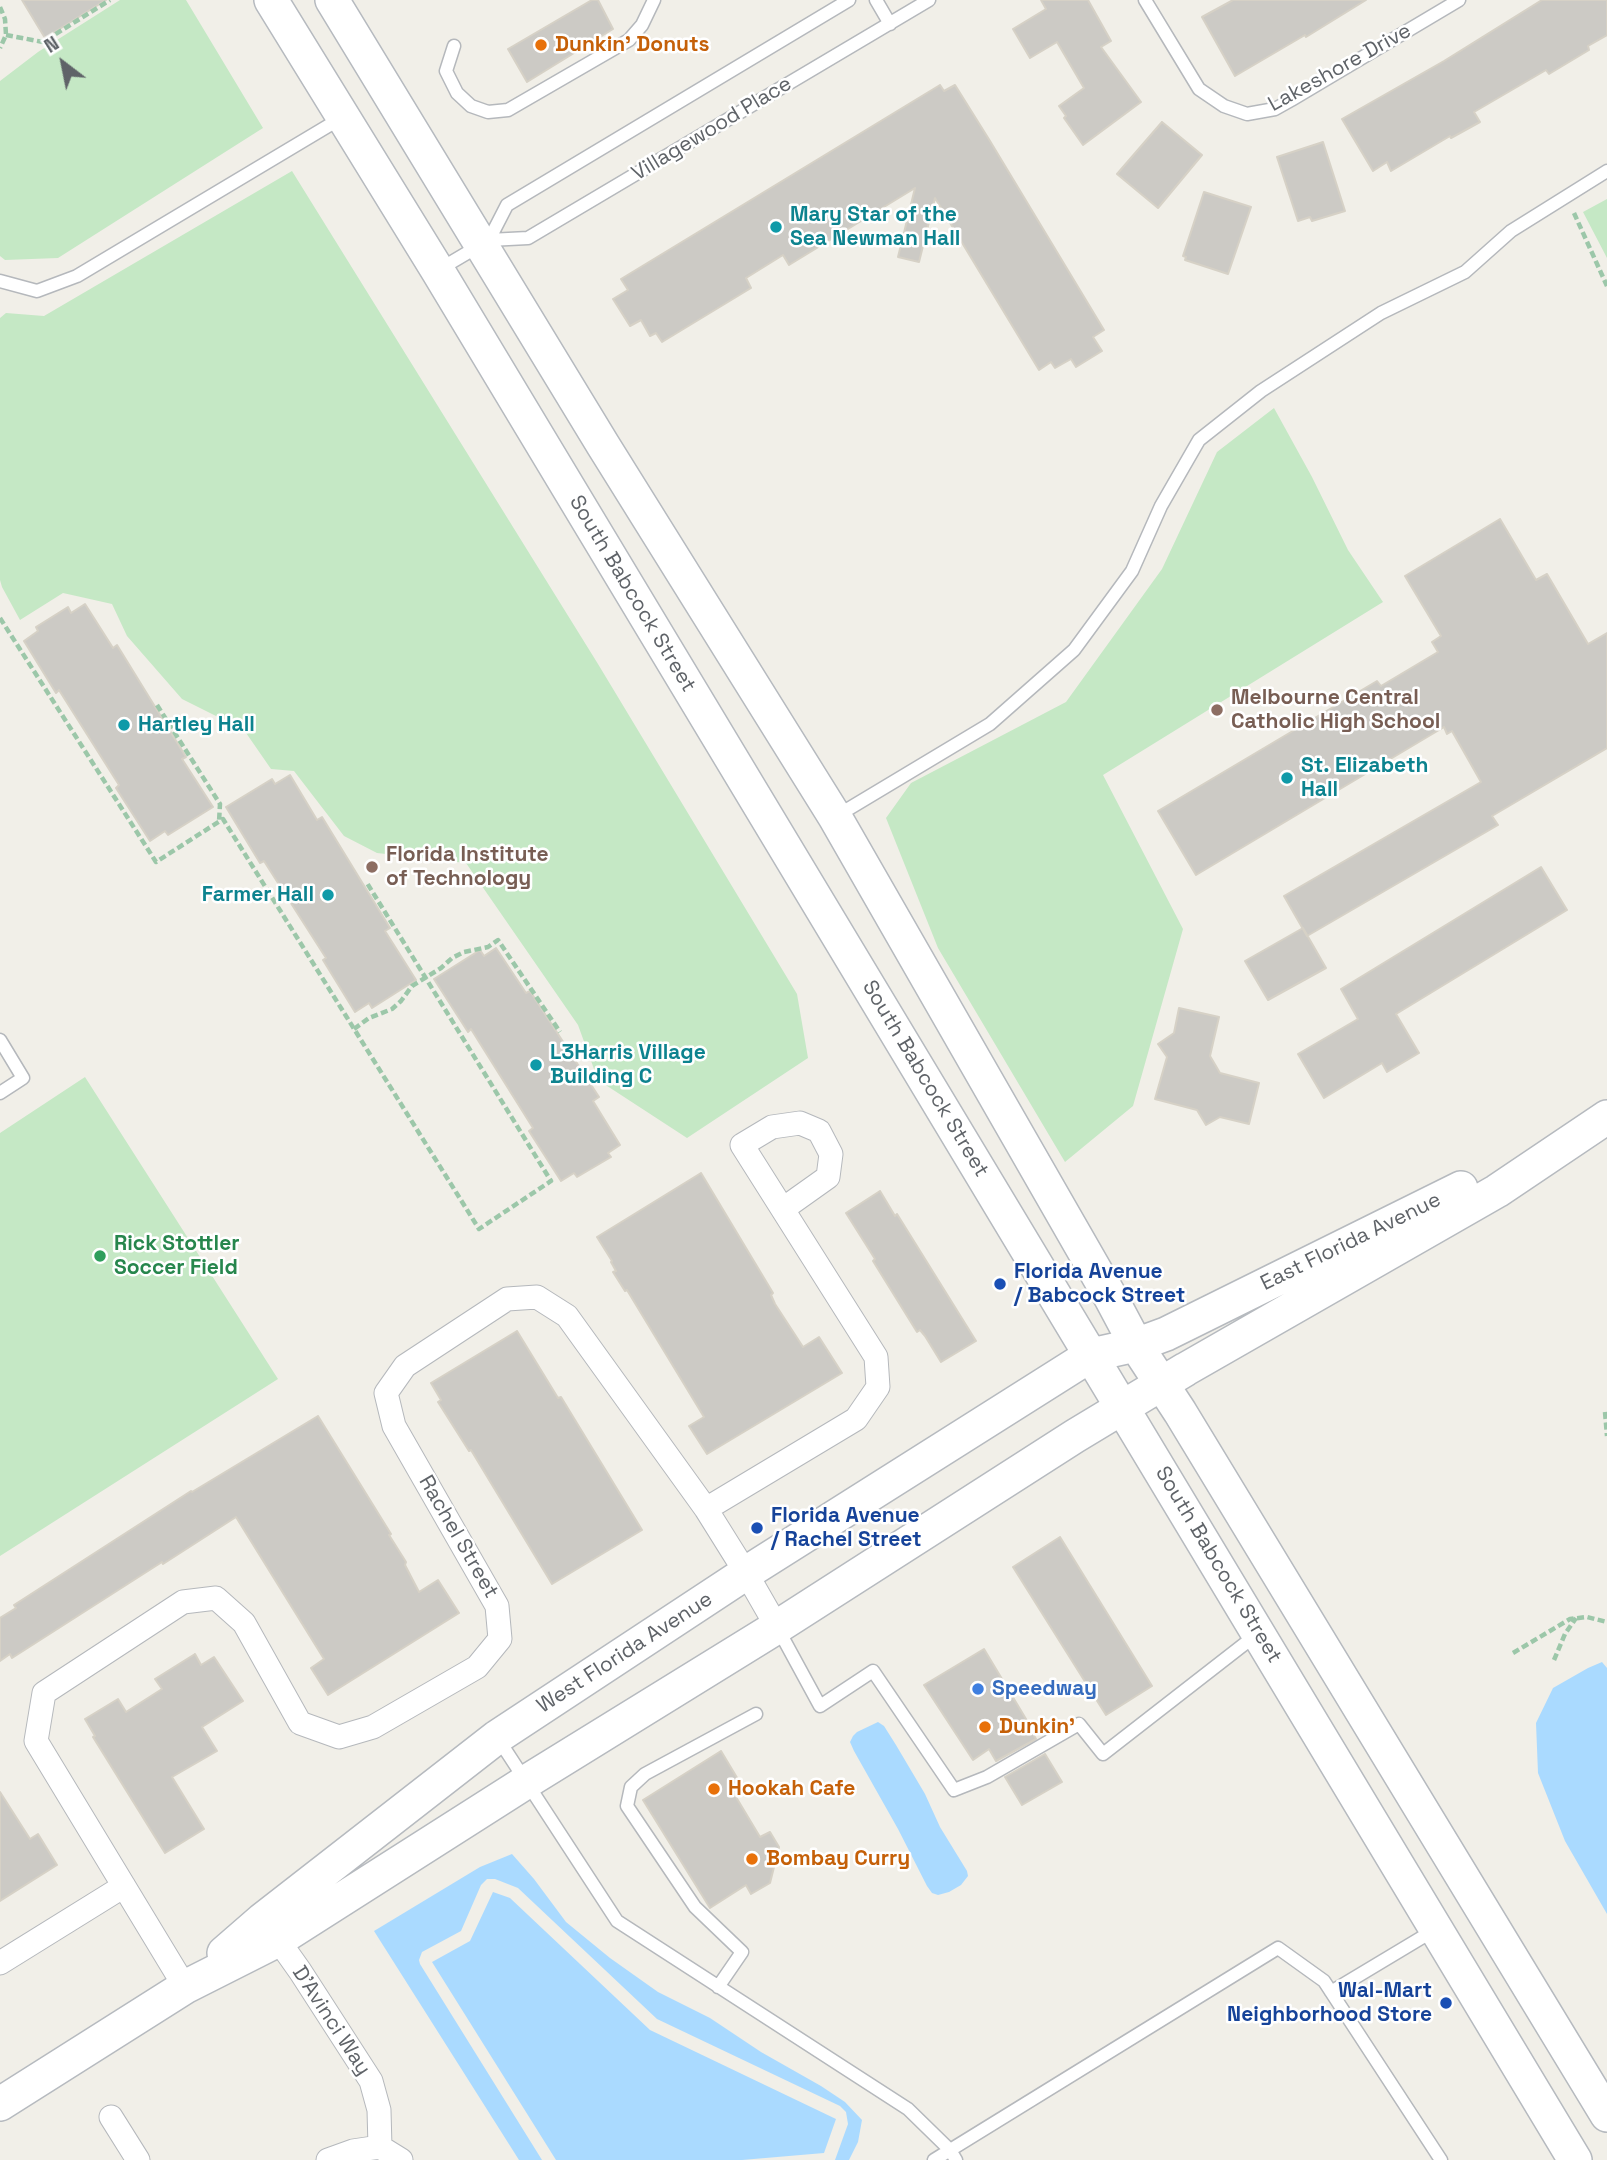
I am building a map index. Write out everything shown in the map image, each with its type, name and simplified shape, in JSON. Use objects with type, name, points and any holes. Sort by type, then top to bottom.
[{"type":"main road","name":"South Babcock Street","points":[[271,0],[438,271],[1575,2160]]},
{"type":"main road","points":[[332,0],[485,243],[603,444],[835,817],[1136,1345],[1607,2116]]},
{"type":"main road","name":"East Florida Avenue","points":[[1091,1355],[1136,1345],[1166,1334],[1607,1116]]},
{"type":"main road","name":"East Florida Avenue","points":[[1124,1408],[1161,1384],[1497,1191],[1607,1116]]},
{"type":"main road","name":"West Florida Avenue","points":[[185,1987],[262,1920],[497,1737],[746,1573],[1091,1355]]},
{"type":"main road","name":"West Florida Avenue","points":[[0,2104],[185,1987],[278,1940],[777,1627],[1074,1436],[1124,1408]]},
{"type":"street","points":[[706,1509],[856,1419],[878,1387],[876,1357],[783,1209]]},
{"type":"street","name":"Rachel Street","points":[[185,1987],[36,1741],[44,1693],[183,1602],[216,1598],[244,1623],[300,1723],[339,1737],[373,1727],[477,1667],[500,1639],[497,1606],[394,1426],[386,1393],[405,1366],[507,1299],[537,1297],[567,1316],[706,1509],[777,1627]]},
{"type":"street","points":[[0,1963],[124,1886]]},
{"type":"street","name":"D'Avinci Way","points":[[278,1940],[371,2081],[379,2110],[380,2147]]},
{"type":"street","points":[[111,2117],[138,2160]]},
{"type":"street","points":[[328,2160],[353,2151],[380,2147],[401,2160]]},
{"type":"lane","points":[[454,47],[446,71],[457,93],[471,106],[488,112],[508,110],[629,40],[642,25],[654,0]]},
{"type":"lane","name":"Villagewood Place","points":[[485,243],[507,205],[849,0]]},
{"type":"lane","points":[[876,0],[890,23]]},
{"type":"lane","name":"Villagewood Place","points":[[438,271],[485,243],[528,238],[929,0]]},
{"type":"lane","name":"Lakeshore Drive","points":[[1146,0],[1199,89],[1224,106],[1247,114],[1275,109],[1460,0]]},
{"type":"lane","points":[[0,281],[37,291],[77,276],[344,117]]},
{"type":"lane","points":[[835,817],[990,724],[1074,650],[1132,571],[1161,506],[1199,440],[1261,391],[1381,313],[1465,272],[1511,231],[1607,171]]},
{"type":"lane","points":[[0,1040],[23,1078],[0,1093]]},
{"type":"lane","points":[[777,1627],[820,1706],[873,1671],[954,1790],[987,1777],[1079,1724],[1103,1754],[1258,1633]]},
{"type":"lane","points":[[718,1987],[742,1952],[695,1907],[627,1806],[631,1787],[645,1774],[756,1714]]},
{"type":"lane","points":[[497,1737],[617,1921],[908,2109],[953,2155]]},
{"type":"lane","points":[[1331,1992],[1437,1928]]},
{"type":"lane","points":[[933,2160],[953,2155],[1278,1948],[1324,1982],[1441,2160]]},
{"type":"path","points":[[6,35],[43,42],[110,0]]},
{"type":"path","points":[[0,7],[5,19],[6,35],[0,48]]},
{"type":"path","points":[[1566,196],[1607,286]]},
{"type":"path","points":[[0,618],[156,862],[223,819],[479,1229],[551,1181],[366,883]]},
{"type":"path","points":[[157,705],[220,804],[219,822]]},
{"type":"path","points":[[354,1029],[369,1018],[392,1009],[412,986],[464,951],[488,947],[498,940],[560,1032]]},
{"type":"path","points":[[1605,1412],[1607,1436]]},
{"type":"path","points":[[1513,1653],[1570,1619],[1587,1616],[1607,1622]]},
{"type":"path","points":[[1554,1660],[1565,1634],[1576,1618]]},
{"type":"green space","points":[[120,0],[186,0],[263,128],[58,258],[5,260],[0,256],[0,81],[38,52]]},
{"type":"green space","points":[[292,171],[598,664],[797,994],[808,1058],[687,1138],[598,1080],[578,1025],[466,863],[377,853],[344,836],[294,771],[271,769],[244,730],[182,699],[127,636],[112,604],[63,593],[20,620],[2,587],[0,318],[6,313],[44,316]]},
{"type":"green space","points":[[1607,199],[1607,258],[1583,212]]},
{"type":"green space","points":[[1274,408],[1348,550],[1383,602],[1103,775],[1183,929],[1133,1106],[1065,1162],[938,948],[886,818],[911,783],[1066,702],[1162,569],[1217,452]]},
{"type":"green space","name":"Rick Stottler Soccer Field","points":[[85,1077],[278,1379],[0,1556],[0,1133]]},
{"type":"water","points":[[1602,1662],[1607,1668],[1607,1914],[1565,1841],[1538,1773],[1536,1723],[1553,1688]]},
{"type":"water","points":[[878,1722],[884,1726],[896,1745],[967,1871],[968,1876],[961,1885],[949,1892],[938,1895],[932,1893],[927,1886],[850,1742],[857,1732]]},
{"type":"water","points":[[512,1854],[566,1922],[610,1958],[658,1992],[710,2018],[845,2102],[862,2120],[858,2142],[849,2160],[835,2160],[848,2124],[846,2112],[840,2106],[657,2019],[518,1888],[495,1879],[487,1879],[481,1885],[461,1931],[422,1952],[419,1960],[542,2160],[519,2160],[374,1931],[480,1867]]},
{"type":"water","points":[[493,1892],[510,1898],[650,2030],[836,2119],[824,2153],[742,2160],[556,2160],[432,1962],[470,1941]]},
{"type":"building","points":[[22,0],[106,0],[45,38]]},
{"type":"building","points":[[592,0],[598,0],[613,29],[527,82],[508,49]]},
{"type":"building","points":[[1041,0],[1088,0],[1111,41],[1101,47],[1141,102],[1083,145],[1059,106],[1084,88],[1057,42],[1030,58],[1013,29],[1046,9]]},
{"type":"building","points":[[1233,0],[1366,0],[1235,76],[1202,17]]},
{"type":"building","points":[[1542,0],[1607,0],[1607,35],[1588,46],[1589,50],[1549,74],[1546,70],[1474,112],[1480,122],[1451,138],[1450,136],[1391,171],[1387,162],[1373,171],[1342,119],[1444,61]]},
{"type":"building","name":"Mary Star of the Sea Newman Hall","points":[[940,85],[944,91],[955,85],[990,141],[1104,330],[1093,337],[1102,351],[1076,367],[1071,359],[1055,368],[1051,362],[1039,370],[935,198],[919,262],[898,257],[915,188],[789,265],[783,255],[746,278],[751,288],[662,342],[656,333],[650,336],[641,320],[630,326],[613,299],[628,290],[621,279]]},
{"type":"building","points":[[1162,122],[1202,155],[1158,208],[1117,174]]},
{"type":"building","points":[[1323,142],[1345,211],[1312,221],[1310,217],[1298,221],[1277,157]]},
{"type":"building","points":[[1204,192],[1251,207],[1228,274],[1185,260],[1186,257],[1183,256]]},
{"type":"building","points":[[1500,519],[1536,580],[1547,574],[1588,644],[1607,633],[1607,748],[1492,816],[1498,825],[1307,936],[1284,896],[1481,782],[1452,731],[1447,734],[1444,727],[1196,875],[1158,811],[1377,681],[1381,686],[1438,652],[1432,642],[1441,636],[1405,576]]},
{"type":"building","name":"Hartley Hall","points":[[85,604],[113,648],[117,645],[186,757],[182,759],[213,807],[168,835],[165,831],[150,841],[116,788],[119,785],[59,690],[56,693],[24,641],[38,631],[36,627],[68,607],[71,613]]},
{"type":"building","name":"Farmer Hall","points":[[290,775],[317,820],[322,817],[390,928],[385,931],[416,980],[372,1008],[369,1003],[355,1012],[323,960],[326,958],[264,861],[260,863],[226,807],[272,779],[275,784]]},
{"type":"building","points":[[1541,867],[1567,910],[1396,1014],[1419,1053],[1387,1072],[1382,1063],[1324,1098],[1298,1054],[1358,1019],[1341,989]]},
{"type":"building","points":[[1303,928],[1326,968],[1268,1000],[1245,961]]},
{"type":"building","name":"L3Harris Village Building C","points":[[496,948],[526,993],[530,991],[599,1097],[593,1101],[620,1145],[608,1153],[611,1157],[577,1177],[574,1173],[561,1181],[529,1131],[533,1128],[471,1029],[468,1032],[434,979],[480,950],[484,956]]},
{"type":"building","points":[[1179,1008],[1219,1017],[1210,1056],[1220,1073],[1259,1083],[1249,1124],[1220,1117],[1206,1125],[1197,1110],[1155,1099],[1167,1057],[1158,1044],[1174,1033]]},
{"type":"building","points":[[701,1173],[773,1293],[771,1295],[775,1304],[803,1347],[819,1337],[842,1373],[707,1454],[689,1426],[704,1417],[627,1290],[625,1291],[613,1272],[616,1271],[612,1261],[597,1237]]},
{"type":"building","points":[[880,1191],[976,1341],[941,1362],[925,1336],[920,1330],[917,1332],[846,1213]]},
{"type":"building","points":[[517,1331],[558,1398],[561,1397],[642,1530],[552,1584],[471,1450],[469,1451],[438,1402],[441,1400],[431,1383]]},
{"type":"building","points":[[318,1416],[391,1534],[389,1535],[406,1562],[405,1565],[419,1592],[438,1580],[459,1613],[328,1695],[311,1668],[324,1659],[236,1517],[12,1658],[10,1654],[0,1661],[0,1618],[16,1608],[14,1605],[191,1491]]},
{"type":"building","points":[[1060,1537],[1152,1686],[1106,1715],[1013,1567]]},
{"type":"building","points":[[984,1649],[1036,1739],[996,1761],[989,1749],[973,1760],[924,1685]]},
{"type":"building","points":[[195,1654],[201,1665],[214,1657],[243,1701],[202,1727],[217,1751],[172,1777],[204,1829],[165,1853],[93,1737],[95,1736],[85,1719],[118,1699],[126,1712],[162,1689],[155,1679]]},
{"type":"building","points":[[721,1751],[742,1786],[733,1792],[760,1837],[770,1832],[779,1847],[770,1883],[751,1894],[746,1885],[710,1908],[643,1800]]},
{"type":"building","points":[[1045,1754],[1062,1782],[1022,1805],[1005,1777]]},
{"type":"building","points":[[0,1792],[30,1839],[38,1834],[57,1865],[0,1901]]},
{"type":"place","name":"Dunkin' Donuts","points":[[541,45]]},
{"type":"place","name":"Mary Star of the Sea Newman Hall","points":[[776,227]]},
{"type":"place","name":"Melbourne Central Catholic High School","points":[[1217,710]]},
{"type":"place","name":"Hartley Hall","points":[[124,725]]},
{"type":"place","name":"St. Elizabeth Hall","points":[[1287,778]]},
{"type":"place","name":"Florida Institute of Technology","points":[[372,867]]},
{"type":"place","name":"Farmer Hall","points":[[328,895]]},
{"type":"place","name":"L3Harris Village Building C","points":[[536,1065]]},
{"type":"place","name":"Rick Stottler Soccer Field","points":[[100,1256]]},
{"type":"place","name":"Florida Avenue / Babcock Street","points":[[1000,1284]]},
{"type":"place","name":"Florida Avenue / Rachel Street","points":[[757,1528]]},
{"type":"place","name":"Speedway","points":[[978,1689]]},
{"type":"place","name":"Dunkin'","points":[[985,1727]]},
{"type":"place","name":"Hookah Cafe","points":[[714,1789]]},
{"type":"place","name":"Bombay Curry","points":[[752,1859]]},
{"type":"place","name":"Wal-Mart Neighborhood Store","points":[[1446,2003]]}]
